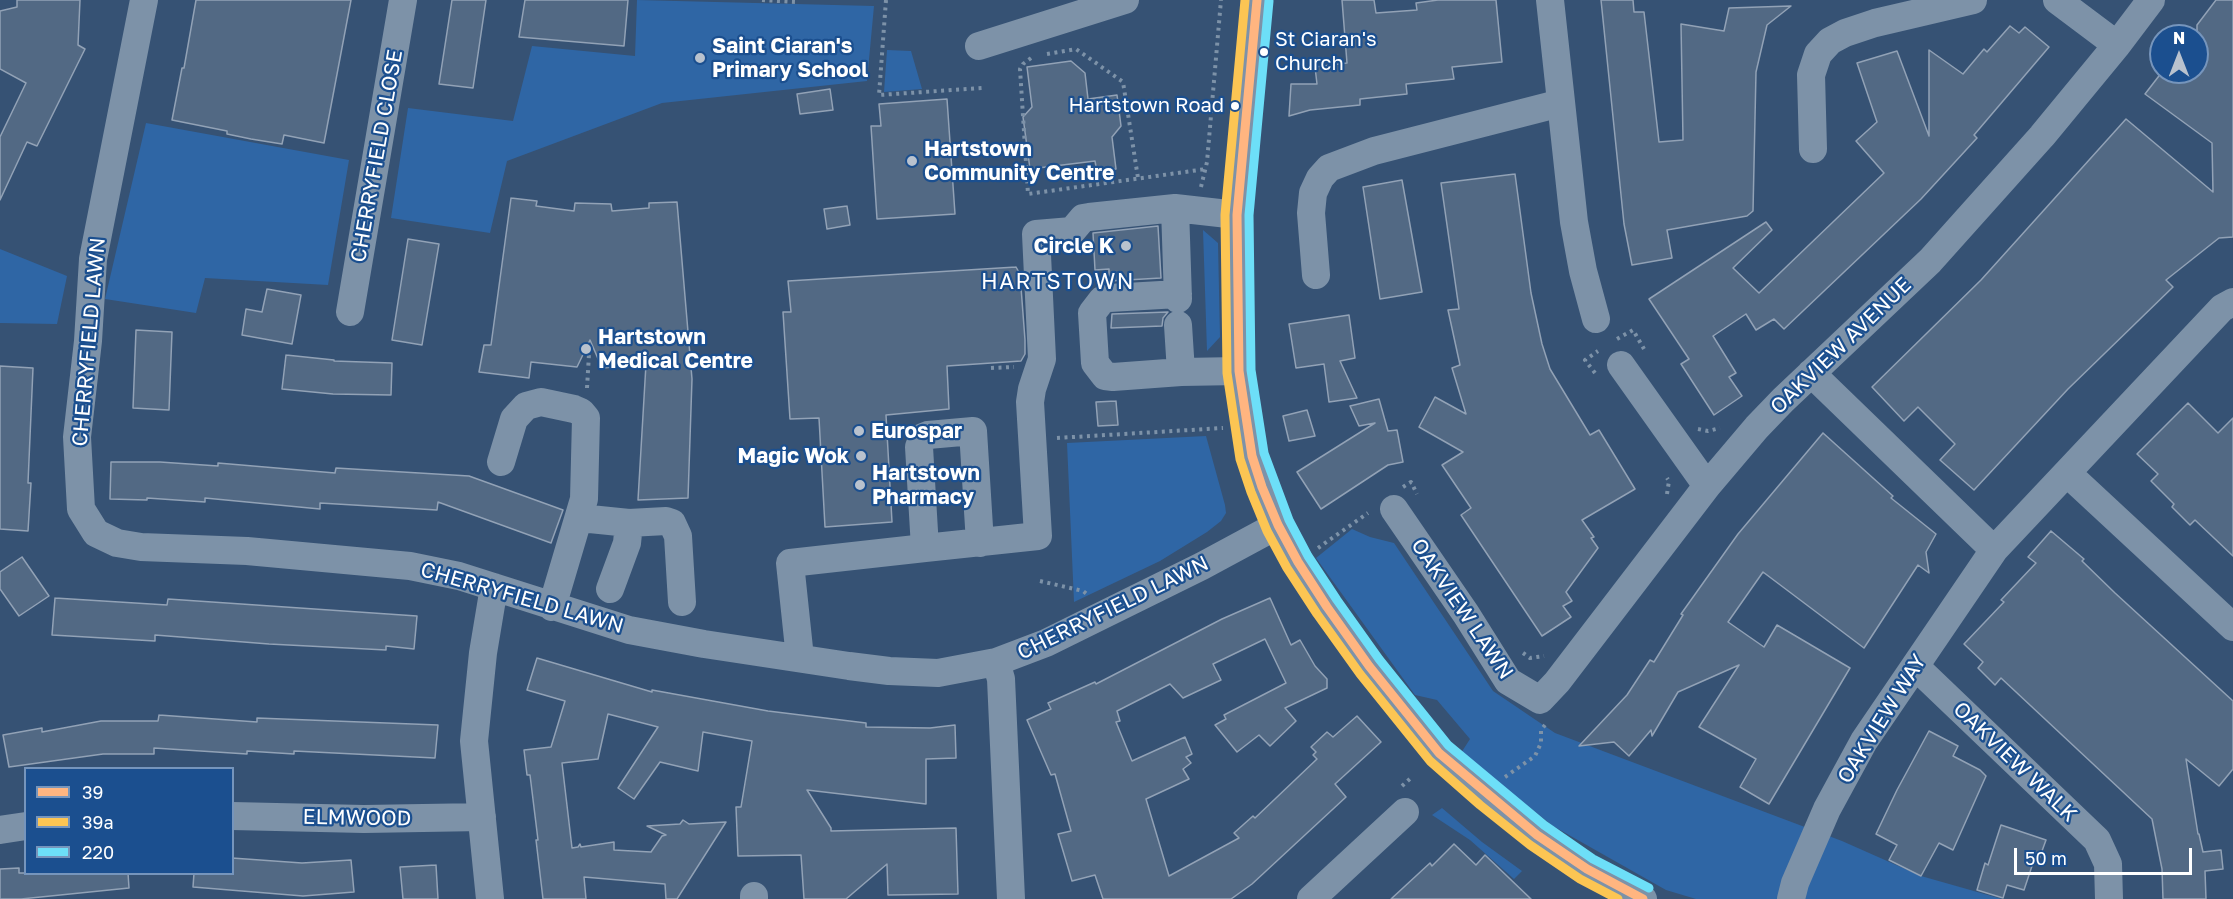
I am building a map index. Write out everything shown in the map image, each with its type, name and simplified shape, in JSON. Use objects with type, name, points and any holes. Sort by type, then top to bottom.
[{"type":"street","name":"CHERRYFIELD LAWN","points":[[144,0],[93,259],[88,341],[77,437],[81,509],[96,533],[117,543],[141,547],[247,551],[410,566],[459,576],[629,630],[704,644],[911,673],[946,672],[996,662],[1025,652],[1106,614],[1278,525]]},
{"type":"street","name":"CHERRYFIELD CLOSE","points":[[350,312],[403,0]]},
{"type":"street","points":[[980,46],[1125,0]]},
{"type":"street","points":[[1257,0],[1237,215],[1239,371],[1252,456],[1278,525],[1298,562],[1369,666],[1439,753],[1537,835],[1587,869],[1643,899]]},
{"type":"street","points":[[1550,0],[1574,222],[1583,271],[1612,351],[1707,486]]},
{"type":"street","points":[[1813,149],[1811,75],[1818,54],[1830,41],[1845,33],[1875,23],[1973,0]]},
{"type":"street","points":[[2057,0],[2117,45]]},
{"type":"street","name":"OAKVIEW AVENUE","points":[[1540,700],[1557,682],[1707,486],[1757,427],[1930,261],[2042,136],[2151,0]]},
{"type":"street","points":[[1316,275],[1311,213],[1313,193],[1320,178],[1329,168],[1374,151],[1561,103]]},
{"type":"street","points":[[800,658],[790,563],[1038,536],[1030,396],[1042,359],[1036,234],[1071,231],[1083,218],[1175,208],[1237,215]]},
{"type":"street","points":[[1175,208],[1181,372]]},
{"type":"street","points":[[1178,306],[1108,298],[1102,300],[1092,313],[1095,363],[1106,376],[1113,377],[1239,371]]},
{"type":"street","name":"OAKVIEW WAY","points":[[1791,899],[1795,883],[1827,809],[1864,741],[1994,550],[2223,308],[2233,302]]},
{"type":"street","points":[[1812,373],[1994,550]]},
{"type":"street","points":[[501,462],[514,419],[526,406],[542,402],[574,409],[586,418],[585,488],[580,518],[552,607]]},
{"type":"street","points":[[925,549],[919,447],[923,437],[928,435],[973,431],[980,543]]},
{"type":"street","points":[[2067,473],[2233,627]]},
{"type":"street","name":"OAKVIEW LAWN","points":[[1388,503],[1466,614],[1508,681],[1540,700]]},
{"type":"street","points":[[580,518],[629,523],[666,521],[672,524],[678,536],[682,602]]},
{"type":"street","points":[[610,589],[627,543],[629,523]]},
{"type":"street","points":[[490,899],[474,741],[483,653],[494,587]]},
{"type":"street","points":[[996,662],[1001,679],[1011,899]]},
{"type":"street","name":"OAKVIEW WALK","points":[[1915,666],[2097,840],[2108,864],[2109,899]]},
{"type":"street","points":[[1311,899],[1405,812]]},
{"type":"street","name":"ELMWOOD","points":[[234,816],[364,819],[482,818]]},
{"type":"street","points":[[0,830],[24,826]]},
{"type":"path","points":[[762,0],[796,2],[796,0]]},
{"type":"path","points":[[886,0],[879,95],[983,88]]},
{"type":"path","points":[[1138,178],[1124,82],[1076,49],[1032,58],[1023,64],[1020,69],[1020,81],[1028,194],[1206,169]]},
{"type":"path","points":[[1612,351],[1633,330],[1612,351]]},
{"type":"path","points":[[1691,426],[1708,431],[1725,425]]},
{"type":"path","points":[[1032,439],[1227,428]]},
{"type":"path","points":[[1664,501],[1669,482],[1665,473]]},
{"type":"path","points":[[1298,562],[1388,503],[1411,482],[1419,497]]},
{"type":"path","points":[[1040,581],[1083,591],[1100,603],[1106,614]]},
{"type":"path","points":[[1517,649],[1530,658],[1547,655]]},
{"type":"shaded area","name":"Saint Ciaran's Primary School","points":[[637,0],[874,6],[867,81],[662,103],[507,161],[490,233],[391,218],[408,108],[513,121],[532,46],[635,56]]},
{"type":"shaded area","points":[[887,50],[911,51],[922,89],[884,92]]},
{"type":"shaded area","points":[[146,123],[349,160],[328,285],[205,278],[196,313],[105,299]]},
{"type":"shaded area","points":[[1203,230],[1218,243],[1220,337],[1207,351]]},
{"type":"shaded area","points":[[0,249],[67,276],[57,324],[0,323]]},
{"type":"shaded area","points":[[1206,436],[1225,505],[1226,513],[1221,521],[1160,561],[1074,602],[1067,443]]},
{"type":"shaded area","points":[[1352,529],[1370,537],[1394,543],[1493,691],[1555,733],[1842,841],[1921,876],[2002,899],[1696,899],[1666,890],[1553,826],[1461,753],[1470,739],[1437,700],[1415,695],[1316,558]]},
{"type":"shaded area","points":[[1442,808],[1482,842],[1522,871],[1514,879],[1470,840],[1432,815]]},
{"type":"building","points":[[17,0],[80,0],[78,45],[85,49],[37,146],[27,142],[0,200],[0,137],[26,83],[0,69],[0,11],[17,7]]},
{"type":"building","points":[[196,0],[351,0],[324,143],[284,135],[282,144],[227,134],[227,131],[172,120]]},
{"type":"building","points":[[452,0],[486,0],[473,88],[439,84]]},
{"type":"building","points":[[525,0],[628,0],[624,46],[519,37]]},
{"type":"building","points":[[1342,0],[1374,0],[1376,13],[1417,10],[1416,3],[1438,0],[1496,0],[1502,62],[1452,67],[1454,79],[1406,84],[1407,94],[1360,99],[1360,105],[1310,110],[1289,116],[1291,84],[1317,84],[1315,67],[1347,63]]},
{"type":"building","points":[[1601,0],[1633,0],[1634,12],[1644,12],[1659,142],[1683,140],[1681,24],[1724,31],[1729,8],[1791,6],[1767,25],[1756,72],[1753,211],[1747,216],[1667,230],[1672,258],[1632,265],[1624,224]]},
{"type":"building","points":[[2216,0],[2233,0],[2233,237],[2219,238],[2166,280],[2173,287],[2068,389],[1974,490],[1940,460],[1955,444],[1918,407],[1904,421],[1872,387],[1981,280],[2126,119],[2213,192],[2212,143],[2145,94],[2153,84],[2209,84],[2209,24],[2198,24]]},
{"type":"building","points":[[2010,26],[2019,33],[2025,27],[2049,47],[1974,135],[1977,138],[1921,199],[1784,329],[1774,319],[1756,330],[1746,314],[1713,336],[1736,373],[1729,377],[1742,396],[1714,415],[1681,364],[1689,359],[1649,299],[1766,222],[1772,230],[1733,268],[1759,293],[1884,173],[1856,141],[1877,122],[1857,63],[1897,51],[1929,136],[1929,50],[1963,74],[1984,49],[1987,52]]},
{"type":"building","points":[[1071,61],[1085,73],[1088,99],[1117,95],[1121,126],[1112,137],[1116,169],[1097,172],[1095,161],[1030,169],[1023,117],[1032,107],[1027,67]]},
{"type":"building","points":[[830,89],[833,110],[800,114],[797,94]]},
{"type":"building","name":"Hartstown Community Centre","points":[[947,99],[955,214],[877,219],[871,126],[881,126],[879,104]]},
{"type":"building","points":[[1515,174],[1531,293],[1550,369],[1590,435],[1599,430],[1635,489],[1582,520],[1594,537],[1591,538],[1598,548],[1566,592],[1572,601],[1563,606],[1571,617],[1542,636],[1461,515],[1471,508],[1442,465],[1463,452],[1419,427],[1435,397],[1466,414],[1452,368],[1460,365],[1448,310],[1459,309],[1441,183]]},
{"type":"building","points":[[1402,180],[1422,292],[1380,299],[1363,187]]},
{"type":"building","name":"Hartstown Medical Centre","points":[[511,198],[537,201],[536,206],[574,211],[575,203],[611,204],[612,211],[649,208],[649,203],[677,202],[692,379],[688,498],[638,500],[646,364],[602,368],[590,340],[577,367],[531,362],[529,378],[479,372],[484,345],[491,345]]},
{"type":"building","points":[[847,206],[850,225],[827,229],[824,209]]},
{"type":"building","name":"Circle K","points":[[1158,226],[1161,278],[1109,281],[1109,269],[1095,270],[1093,233]]},
{"type":"building","points":[[408,239],[439,244],[422,345],[392,340]]},
{"type":"building","points":[[1016,267],[1020,274],[1025,340],[1025,354],[1021,361],[947,366],[949,409],[886,415],[892,522],[825,527],[819,418],[790,419],[783,312],[791,312],[788,281]]},
{"type":"building","points":[[267,289],[301,295],[292,344],[242,335],[246,309],[262,312]]},
{"type":"building","points":[[1168,312],[1163,318],[1162,326],[1111,328],[1112,314]]},
{"type":"building","points":[[1349,315],[1355,358],[1340,361],[1357,398],[1329,402],[1324,364],[1296,368],[1289,324]]},
{"type":"building","points":[[136,330],[172,332],[169,410],[133,408]]},
{"type":"building","points":[[286,355],[334,361],[392,363],[391,395],[333,394],[282,389]]},
{"type":"building","points":[[0,366],[33,368],[28,531],[0,529]]},
{"type":"building","points":[[1379,399],[1388,431],[1397,430],[1403,462],[1388,465],[1321,509],[1297,472],[1375,423],[1359,426],[1350,406]]},
{"type":"building","points":[[1116,401],[1118,425],[1098,426],[1096,402]]},
{"type":"building","points":[[2188,403],[2218,433],[2233,418],[2233,556],[2195,520],[2190,525],[2172,507],[2174,504],[2151,481],[2158,474],[2137,454]]},
{"type":"building","points":[[1307,410],[1315,436],[1289,441],[1283,416]]},
{"type":"building","points":[[1823,433],[1893,496],[1891,498],[1936,534],[1926,552],[1929,573],[1918,565],[1864,648],[1763,572],[1728,622],[1764,647],[1777,625],[1850,668],[1769,804],[1740,787],[1756,759],[1699,727],[1739,665],[1678,692],[1652,736],[1651,730],[1629,756],[1614,742],[1579,746],[1627,695],[1650,660],[1654,662],[1683,615],[1681,614],[1738,534]]},
{"type":"building","points":[[111,462],[160,462],[218,466],[218,463],[335,473],[336,468],[469,476],[563,510],[551,543],[438,502],[437,510],[320,503],[320,509],[205,498],[205,502],[147,498],[147,500],[110,499]]},
{"type":"building","points":[[2051,531],[2084,559],[2082,561],[2115,593],[2233,701],[2233,769],[2219,786],[2186,759],[2203,852],[2221,850],[2223,869],[2205,871],[2206,899],[2163,899],[2162,869],[2152,819],[2001,678],[1995,685],[1978,668],[1983,662],[1964,644],[2004,602],[2001,600],[2036,563],[2028,557]]},
{"type":"building","points":[[22,557],[49,596],[19,616],[0,589],[0,572]]},
{"type":"building","points":[[55,598],[167,605],[168,599],[417,616],[414,649],[386,646],[386,650],[269,644],[155,635],[155,641],[52,635]]},
{"type":"building","points":[[1270,598],[1291,645],[1300,640],[1315,666],[1327,679],[1327,688],[1285,708],[1296,721],[1270,746],[1259,735],[1237,752],[1215,725],[1226,719],[1224,715],[1286,683],[1265,639],[1213,664],[1221,680],[1183,698],[1170,684],[1117,711],[1120,721],[1116,722],[1132,761],[1185,737],[1192,754],[1186,757],[1191,763],[1183,769],[1189,779],[1146,799],[1169,876],[1239,838],[1234,833],[1253,816],[1255,818],[1317,759],[1313,755],[1316,752],[1311,747],[1327,732],[1333,737],[1357,716],[1381,742],[1335,784],[1346,797],[1252,884],[1231,899],[1103,899],[1095,875],[1072,881],[1058,834],[1071,831],[1055,774],[1051,775],[1027,720],[1051,709],[1048,703],[1095,682],[1096,684],[1222,619]]},
{"type":"building","points":[[537,658],[652,692],[652,690],[768,711],[866,723],[866,727],[930,728],[955,725],[956,758],[926,759],[926,804],[807,790],[831,831],[956,828],[958,894],[888,895],[887,864],[846,899],[804,899],[801,855],[738,856],[736,807],[741,807],[752,741],[703,732],[698,771],[660,762],[634,799],[618,788],[658,727],[608,714],[598,759],[562,763],[572,848],[580,844],[581,847],[614,842],[614,850],[651,852],[662,836],[666,835],[647,826],[680,824],[683,820],[689,824],[726,822],[677,899],[666,899],[665,884],[584,877],[586,899],[543,899],[530,775],[527,775],[524,750],[551,747],[565,701],[527,690]]},
{"type":"building","points":[[159,715],[257,722],[257,718],[438,725],[435,758],[294,751],[294,754],[247,751],[247,754],[154,748],[154,754],[103,754],[9,767],[3,735],[42,728],[42,732],[101,721],[158,721]]},
{"type":"building","points":[[1929,731],[1958,746],[1953,756],[1980,770],[1986,776],[1953,850],[1939,843],[1921,876],[1889,860],[1897,845],[1876,834]]},
{"type":"building","points":[[2001,825],[2046,840],[2038,862],[2034,860],[2024,890],[2007,885],[2003,898],[1977,890],[1985,863],[1988,865]]},
{"type":"building","points":[[1454,844],[1476,865],[1485,855],[1531,899],[1391,899],[1430,863],[1432,866]]},
{"type":"building","points":[[234,858],[302,863],[351,860],[354,892],[303,896],[193,887],[194,875],[234,875]]},
{"type":"building","points":[[436,865],[438,899],[403,899],[400,867]]},
{"type":"building","points":[[19,868],[19,873],[24,873],[24,875],[128,875],[129,888],[0,899],[0,869]]},
{"type":"transit line","name":"39a","points":[[1245,0],[1225,215],[1227,373],[1240,459],[1267,531],[1287,568],[1317,614],[1360,674],[1430,761],[1530,845],[1580,879],[1618,899]]},
{"type":"transit line","name":"39","points":[[1257,0],[1237,215],[1239,371],[1252,456],[1278,525],[1298,562],[1327,607],[1369,666],[1439,753],[1537,835],[1587,869],[1643,899]]},
{"type":"transit line","name":"220","points":[[1269,1],[1249,215],[1251,370],[1264,453],[1289,520],[1308,556],[1337,600],[1379,659],[1448,745],[1544,825],[1593,859],[1649,888]]},
{"type":"place","name":"St Ciaran's Church","points":[[1264,52]]},
{"type":"place","name":"Saint Ciaran's Primary School","points":[[700,58]]},
{"type":"place","name":"Hartstown Road","points":[[1235,106]]},
{"type":"place","name":"Hartstown Community Centre","points":[[912,161]]},
{"type":"place","name":"Circle K","points":[[1126,246]]},
{"type":"place","name":"Hartstown Medical Centre","points":[[586,349]]},
{"type":"place","name":"Eurospar","points":[[859,431]]},
{"type":"place","name":"Magic Wok","points":[[861,456]]},
{"type":"place","name":"Hartstown Pharmacy","points":[[860,485]]},
{"type":"district","name":"HARTSTOWN","points":[[1058,282]]}]
